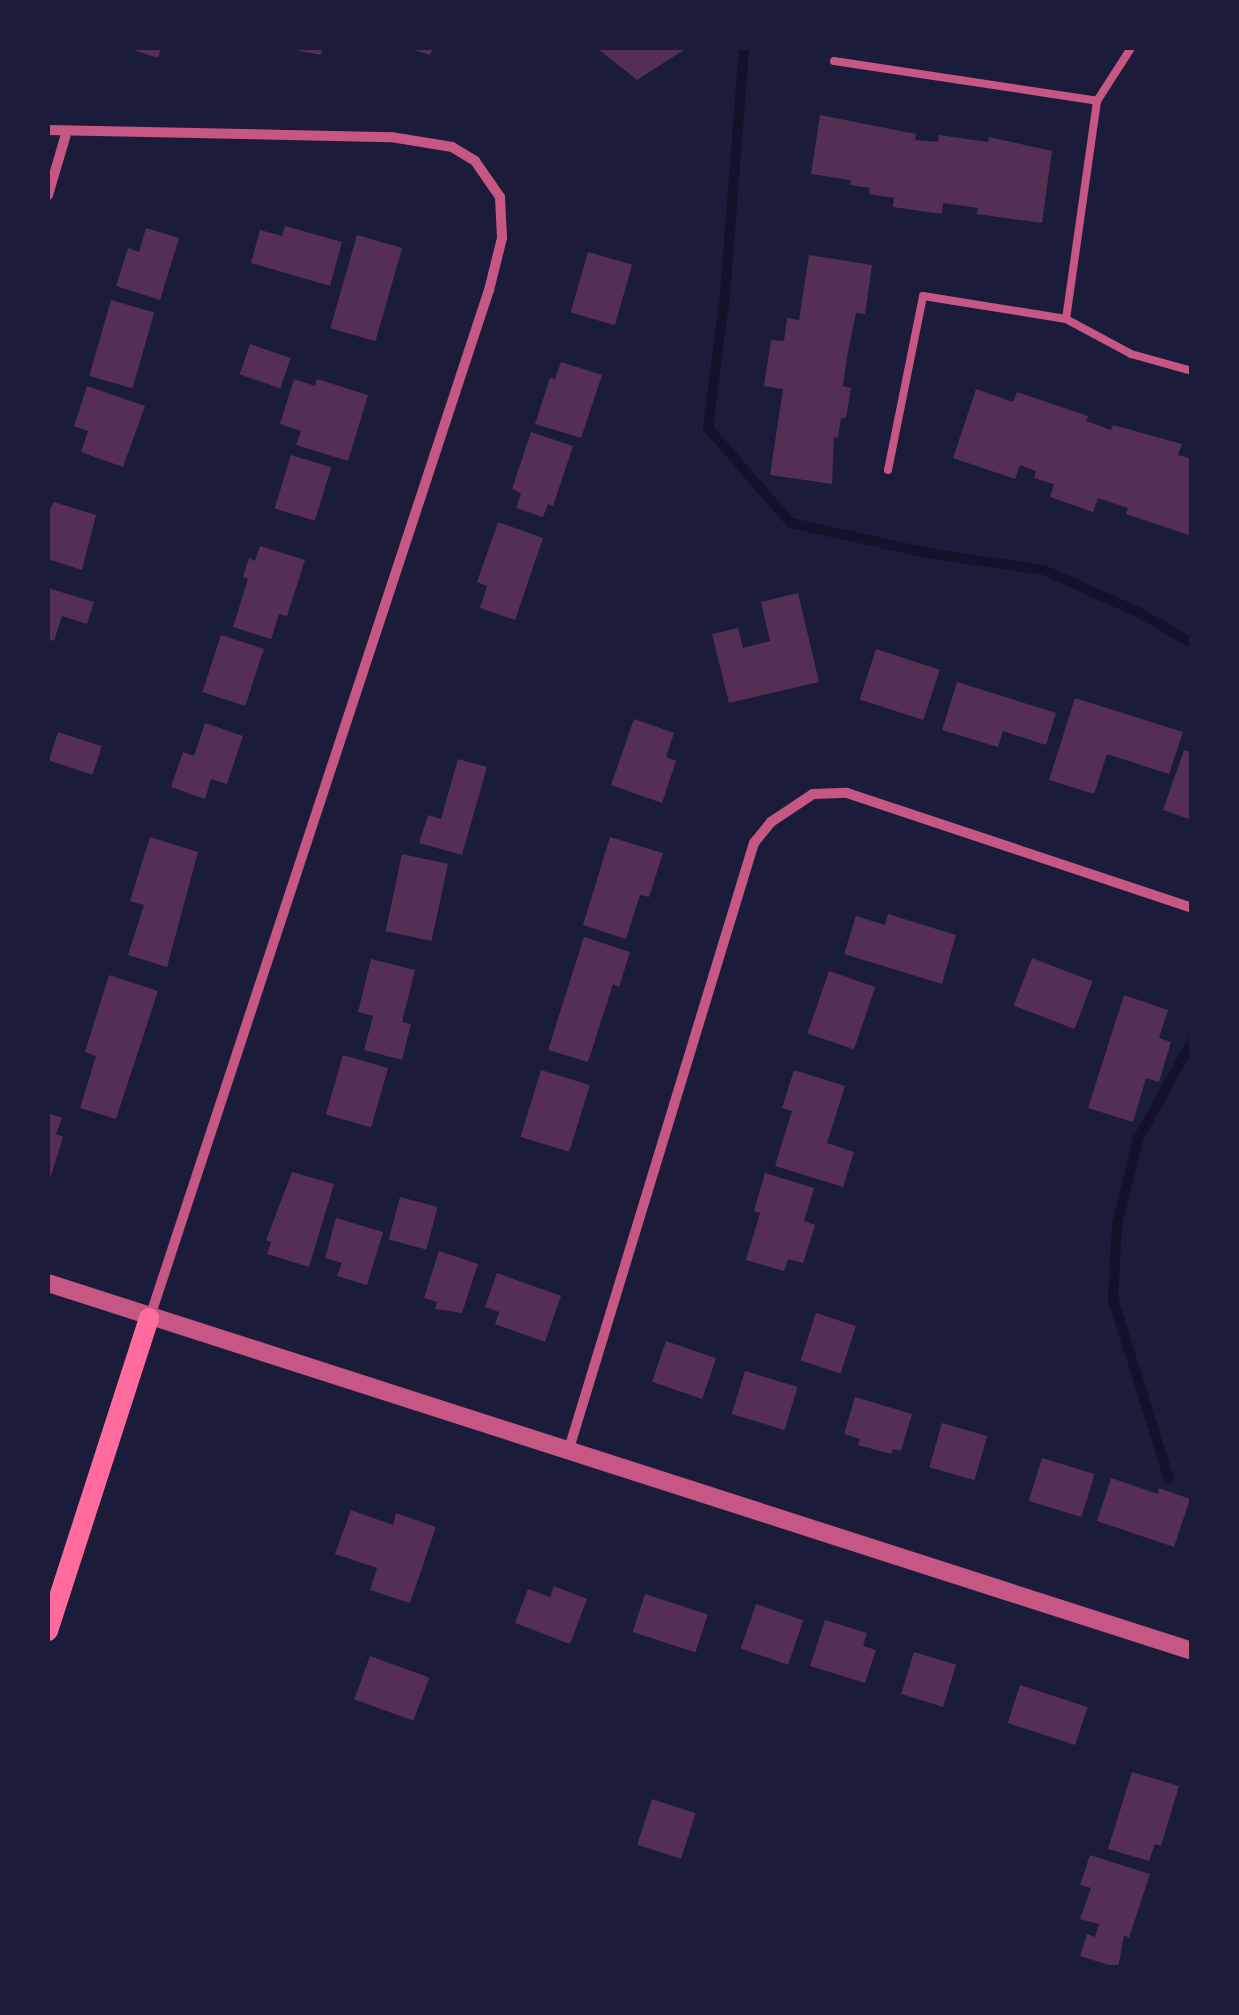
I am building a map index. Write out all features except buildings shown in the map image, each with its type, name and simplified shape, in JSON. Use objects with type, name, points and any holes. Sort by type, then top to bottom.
[{"type":"main road","points":[[48,1631],[150,1318]]},
{"type":"street","points":[[48,130],[391,137],[452,147],[475,162],[500,196],[502,238],[150,1318]]},
{"type":"street","points":[[48,194],[68,131]]},
{"type":"street","points":[[568,1452],[754,843],[771,822],[813,794],[847,792],[1192,908]]},
{"type":"street","points":[[48,1283],[1192,1652]]},
{"type":"lane","points":[[1066,318],[1098,100],[1131,48]]},
{"type":"lane","points":[[834,61],[1098,100]]},
{"type":"lane","points":[[888,470],[923,296],[1066,318],[1131,354],[1192,370]]},
{"type":"waterway","points":[[744,48],[725,295],[708,428],[791,523],[932,554],[1044,570],[1140,613],[1192,643]]},
{"type":"waterway","points":[[1169,1479],[1113,1299],[1117,1225],[1138,1139],[1192,1041]]}]
